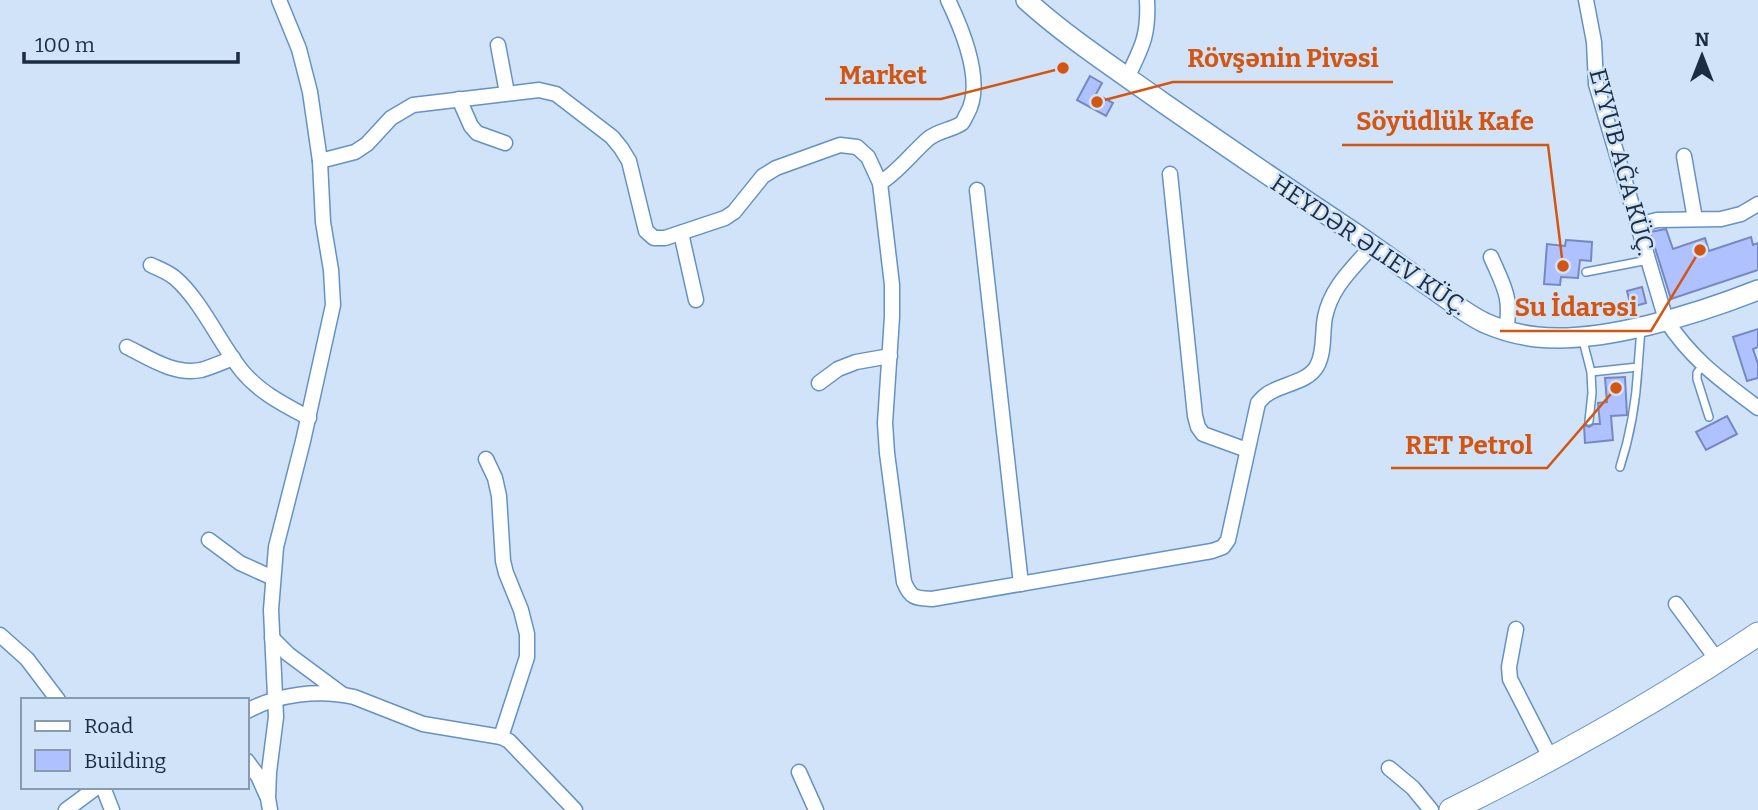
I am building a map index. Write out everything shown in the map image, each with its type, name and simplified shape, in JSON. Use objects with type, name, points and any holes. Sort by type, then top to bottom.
[{"type":"main road","name":"HEYDƏR ƏLIEV KÜÇ.","points":[[1026,0],[1072,38],[1128,78],[1485,323],[1506,331],[1538,337],[1582,336],[1666,320],[1758,290]]},
{"type":"main road","points":[[1451,810],[1475,805],[1602,732],[1758,634]]},
{"type":"street","points":[[269,804],[269,772],[276,717],[272,638],[276,547],[309,418],[333,305],[331,270],[323,222],[320,161],[310,92],[299,49],[279,0]]},
{"type":"street","points":[[880,183],[930,137],[961,124],[971,107],[972,68],[961,28],[948,0]]},
{"type":"street","points":[[1128,78],[1145,39],[1148,22],[1147,0]]},
{"type":"street","name":"EYYUB AĞA KÜÇ.","points":[[1586,0],[1594,42],[1596,84],[1666,320],[1679,341],[1703,365],[1758,408]]},
{"type":"street","points":[[498,45],[507,93]]},
{"type":"street","points":[[320,161],[355,152],[367,144],[391,118],[412,105],[539,90],[555,94],[612,137],[628,161],[646,231],[654,237],[665,238],[725,218],[734,212],[763,176],[776,168],[840,145],[857,147],[868,157],[880,183],[891,285],[885,423],[887,453],[904,582],[915,598],[932,599],[1223,547],[1228,540],[1258,403],[1266,394],[1306,376],[1316,368],[1330,299],[1336,288],[1372,246]]},
{"type":"street","points":[[459,99],[477,133],[505,143]]},
{"type":"street","points":[[1684,156],[1695,219]]},
{"type":"street","points":[[1170,174],[1198,427],[1203,434],[1247,450]]},
{"type":"street","points":[[977,190],[1021,584]]},
{"type":"street","points":[[1638,225],[1657,220],[1721,219],[1741,214],[1758,204]]},
{"type":"street","points":[[681,233],[696,300]]},
{"type":"street","points":[[1491,257],[1508,300],[1510,312],[1506,331]]},
{"type":"street","points":[[151,265],[174,276],[188,292],[242,372],[257,387],[309,418]]},
{"type":"street","points":[[127,347],[175,370],[187,372],[233,358]]},
{"type":"street","points":[[819,383],[838,369],[856,362],[890,356]]},
{"type":"street","points":[[486,459],[495,478],[499,496],[503,561],[527,634],[527,657],[500,737]]},
{"type":"street","points":[[209,540],[240,563],[273,578]]},
{"type":"street","points":[[1676,604],[1718,661]]},
{"type":"street","points":[[1516,629],[1508,667],[1510,679],[1551,759]]},
{"type":"street","points":[[0,635],[27,659],[56,698]]},
{"type":"street","points":[[272,638],[288,654],[342,694]]},
{"type":"street","points":[[248,710],[275,698],[342,694],[423,724],[500,737],[509,741],[575,810]]},
{"type":"street","points":[[248,762],[258,776],[269,804]]},
{"type":"street","points":[[1388,768],[1413,788],[1431,810]]},
{"type":"street","points":[[799,772],[816,810]]},
{"type":"street","points":[[66,810],[94,789]]},
{"type":"street","points":[[104,789],[112,810]]},
{"type":"lane","points":[[1586,272],[1648,260]]},
{"type":"lane","points":[[1620,467],[1631,432],[1636,403],[1641,326]]},
{"type":"lane","points":[[1582,336],[1591,372],[1589,421]]},
{"type":"lane","points":[[1703,365],[1697,373],[1697,379],[1710,416]]},
{"type":"lane","points":[[1591,372],[1638,367]]},
{"type":"building","points":[[1090,76],[1102,83],[1096,94],[1113,103],[1106,116],[1077,100]]},
{"type":"building","points":[[1666,229],[1673,249],[1705,238],[1709,251],[1751,237],[1753,245],[1758,243],[1758,270],[1671,299],[1650,232]]},
{"type":"building","points":[[1566,240],[1592,242],[1591,261],[1580,260],[1578,278],[1561,277],[1560,285],[1544,284],[1547,244],[1565,246]]},
{"type":"building","points":[[1642,287],[1646,303],[1631,307],[1627,291]]},
{"type":"building","points":[[1758,329],[1758,347],[1753,349],[1758,364],[1758,378],[1747,381],[1733,337]]},
{"type":"building","points":[[1625,377],[1627,415],[1611,416],[1613,440],[1585,443],[1584,425],[1589,427],[1600,424],[1598,403],[1607,402],[1605,378]]},
{"type":"building","points":[[1727,416],[1737,434],[1706,450],[1696,432]]},
{"type":"place","name":"Market","points":[[1063,68]]},
{"type":"place","name":"Rövşənin Pivəsi","points":[[1097,102]]},
{"type":"place","name":"Su İdarəsi","points":[[1700,250]]},
{"type":"place","name":"Söyüdlük Kafe","points":[[1563,266]]},
{"type":"place","name":"RET Petrol","points":[[1616,388]]}]
